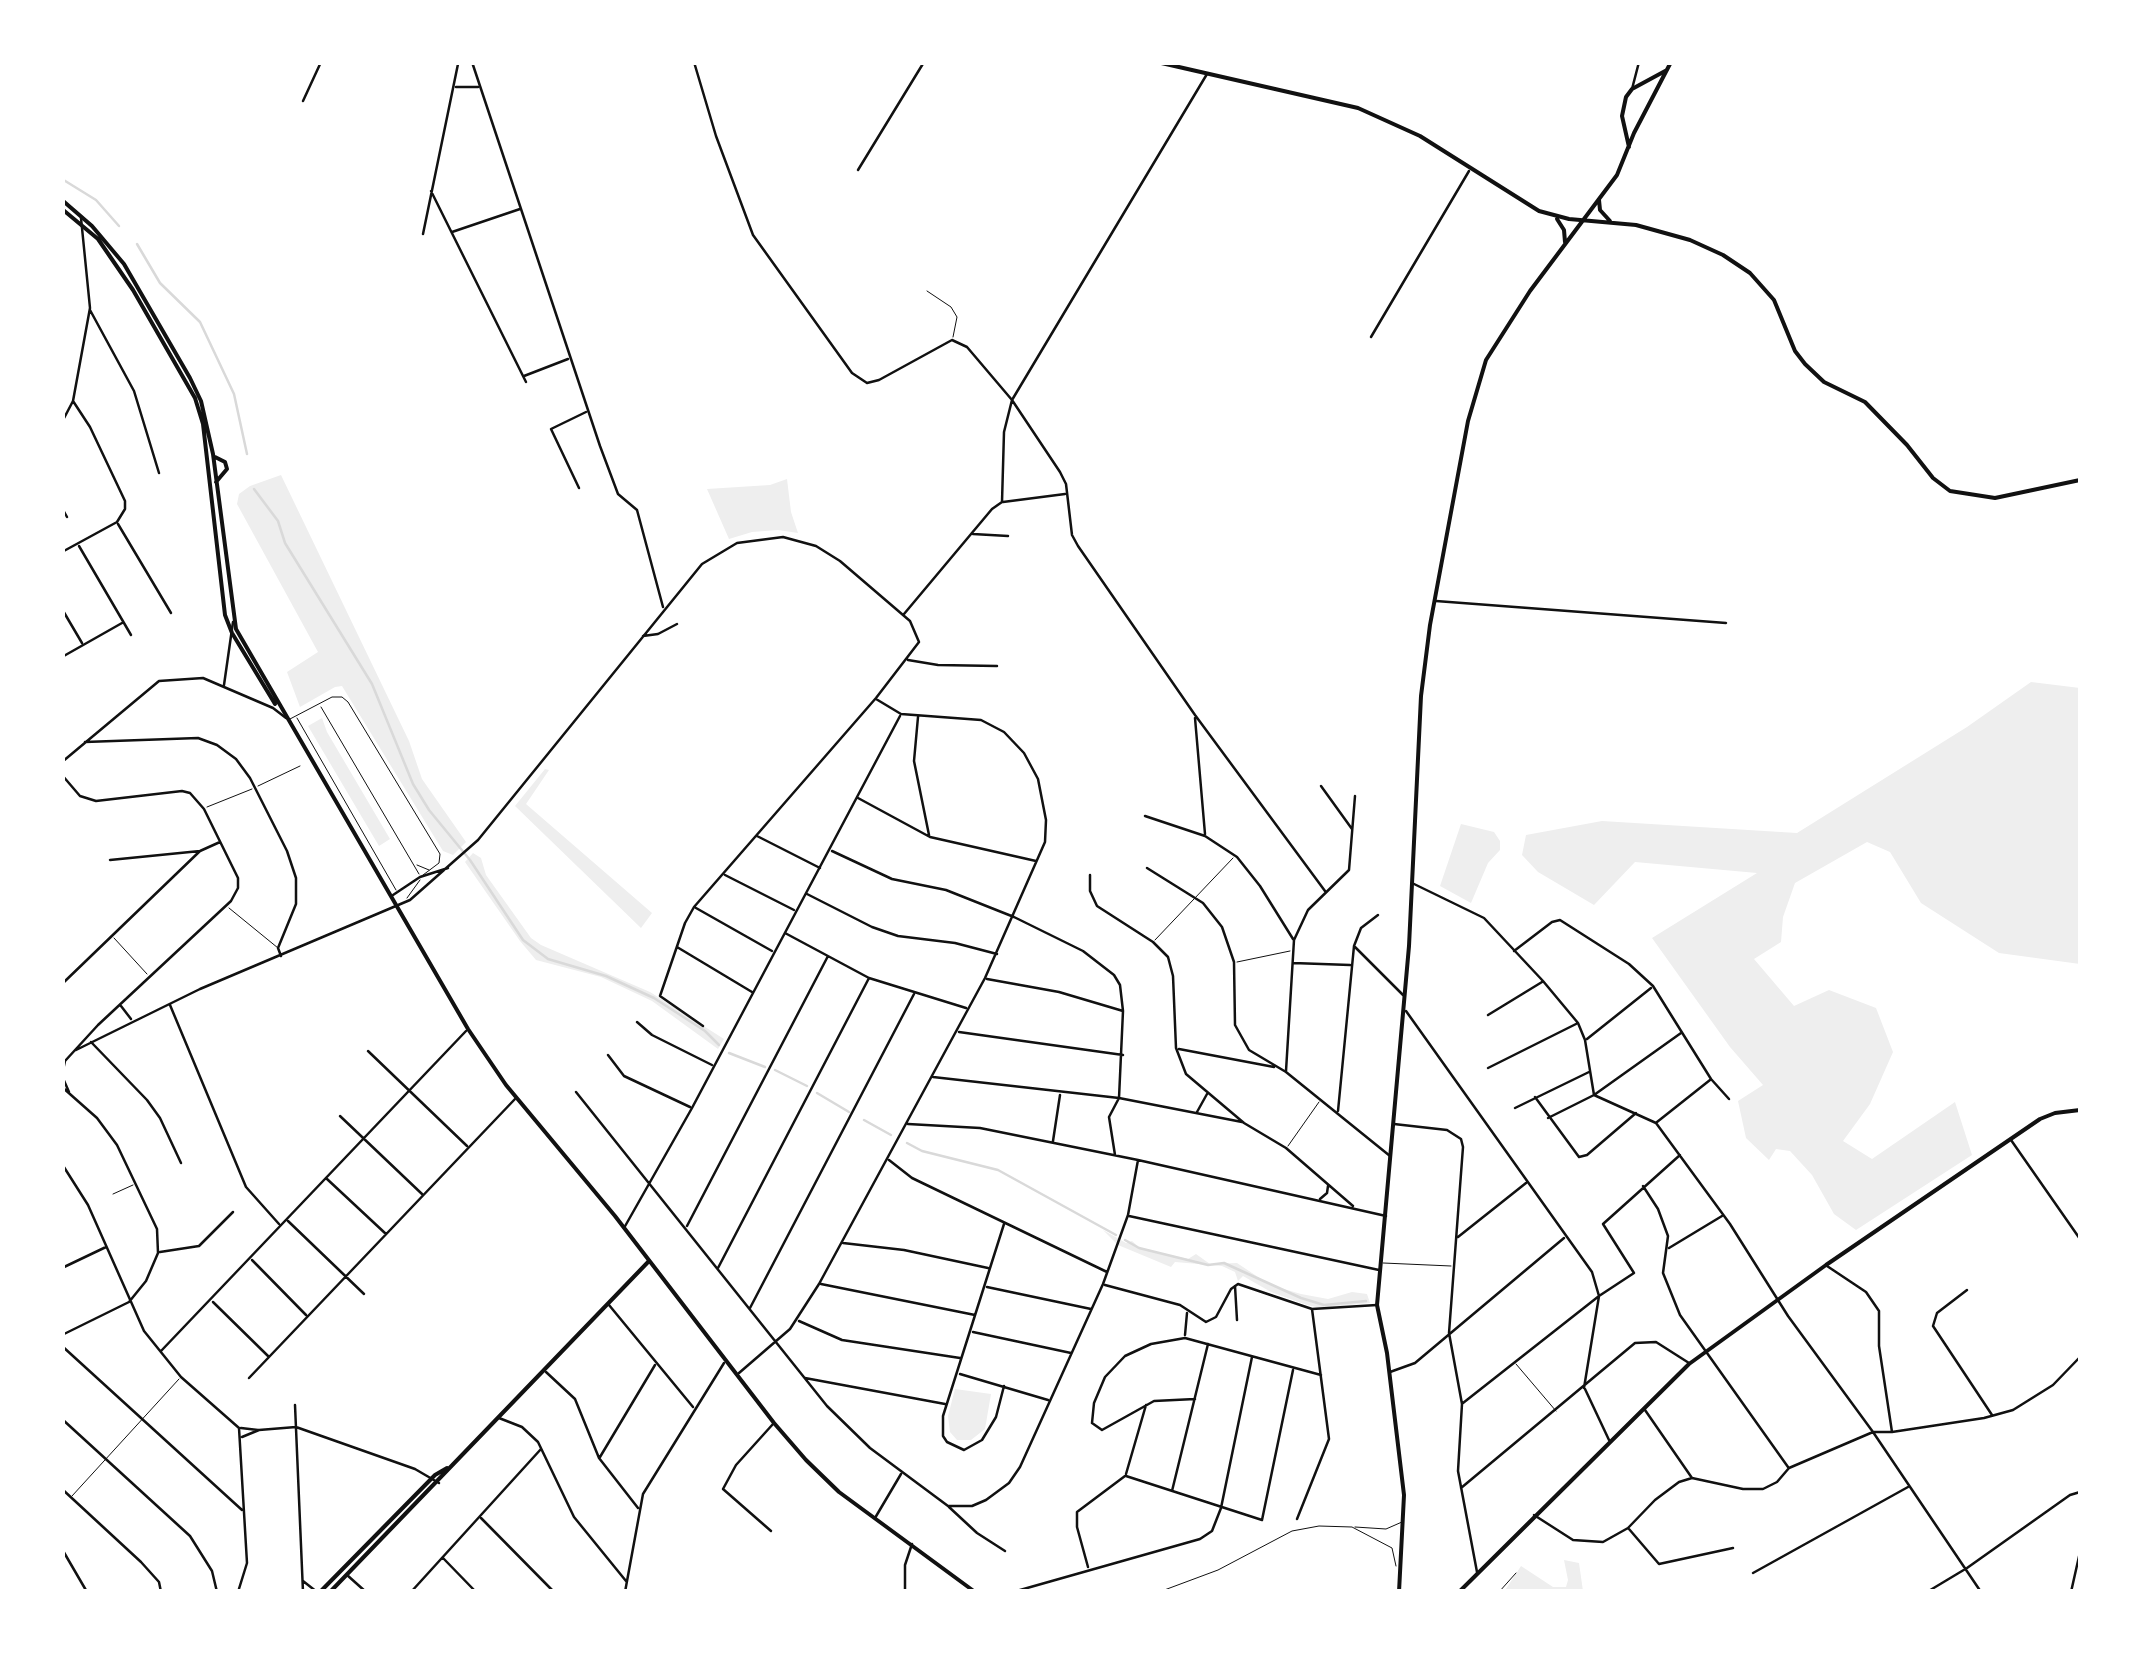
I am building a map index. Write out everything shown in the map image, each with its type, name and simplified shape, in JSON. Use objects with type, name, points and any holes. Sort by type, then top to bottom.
[{"type":"street","points":[[303,101],[321,62]]},
{"type":"street","points":[[472,62],[588,412],[618,494],[636,510],[664,609]]},
{"type":"street","points":[[694,62],[716,136],[753,235],[852,373],[867,382],[879,380],[952,340],[967,347],[1012,400],[1060,472],[1068,494],[1072,536],[1195,715],[1324,891]]},
{"type":"street","points":[[858,170],[924,62]]},
{"type":"street","points":[[1157,62],[1358,108],[1420,136],[1516,198],[1555,217],[1636,224],[1690,240],[1723,255],[1750,274],[1774,300],[1804,364],[1824,382],[1865,402],[1950,492],[1995,498],[2080,480]]},
{"type":"street","points":[[1632,90],[1639,62]]},
{"type":"street","points":[[1399,1592],[1404,1495],[1378,1306],[1379,1266],[1405,997],[1421,696],[1435,601],[1468,421],[1481,374],[1499,337],[1617,174],[1671,62]]},
{"type":"street","points":[[423,234],[460,63]]},
{"type":"street","points":[[1629,147],[1622,116],[1626,97],[1666,70]]},
{"type":"street","points":[[1002,502],[1004,432],[1012,400],[1207,73]]},
{"type":"street","points":[[454,87],[480,87]]},
{"type":"street","points":[[1370,338],[1471,169]]},
{"type":"street","points":[[431,192],[526,382]]},
{"type":"street","points":[[62,200],[124,264],[200,401],[213,456],[233,622],[224,685]]},
{"type":"street","points":[[1599,200],[1600,210],[1612,222]]},
{"type":"street","points":[[62,209],[98,239],[196,398],[208,465],[225,615],[267,693],[288,719]]},
{"type":"street","points":[[450,233],[520,209]]},
{"type":"street","points":[[62,422],[73,401],[90,308],[80,215]]},
{"type":"street","points":[[1555,217],[1564,230],[1564,247]]},
{"type":"street","points":[[90,308],[134,392],[160,473]]},
{"type":"street","points":[[523,376],[570,358]]},
{"type":"street","points":[[62,552],[117,522],[125,501],[90,427],[73,401]]},
{"type":"street","points":[[579,488],[552,428],[588,412]]},
{"type":"street","points":[[213,456],[227,466],[216,482]]},
{"type":"street","points":[[904,615],[1002,502],[1068,494]]},
{"type":"street","points":[[62,508],[68,517]]},
{"type":"street","points":[[117,522],[171,613]]},
{"type":"street","points":[[972,534],[1008,536]]},
{"type":"street","points":[[76,1050],[132,1020],[403,904],[470,850],[710,556],[737,543],[768,537],[802,541],[828,553],[904,615],[915,628],[919,642],[876,698],[694,908],[676,946],[660,998],[703,1026]]},
{"type":"street","points":[[78,544],[131,635]]},
{"type":"street","points":[[1435,601],[1726,623]]},
{"type":"street","points":[[62,609],[83,644]]},
{"type":"street","points":[[62,657],[123,622]]},
{"type":"street","points":[[233,622],[468,1029],[516,1098],[624,1228],[774,1423],[839,1492],[975,1592]]},
{"type":"street","points":[[642,636],[658,634],[677,624]]},
{"type":"street","points":[[907,659],[938,666],[996,666]]},
{"type":"street","points":[[62,762],[159,681],[186,677],[224,685],[288,719]]},
{"type":"street","points":[[738,1374],[797,1320],[819,1284],[997,954],[1038,861],[1046,830],[1044,801],[1033,765],[1015,742],[994,725],[981,720],[901,714],[878,703],[876,698]]},
{"type":"street","points":[[592,699],[598,702]]},
{"type":"street","points":[[624,1228],[901,714]]},
{"type":"street","points":[[1195,715],[1205,836]]},
{"type":"street","points":[[918,717],[914,762],[930,837]]},
{"type":"street","points":[[86,742],[198,738],[218,745],[236,759],[287,851],[296,878],[296,904],[278,948],[280,956]]},
{"type":"street","points":[[62,774],[74,791],[88,799],[182,791],[196,797],[238,878],[235,895],[227,906],[120,1004],[66,1060],[62,1076],[70,1093]]},
{"type":"street","points":[[1321,786],[1353,830]]},
{"type":"street","points":[[1286,1072],[1294,940],[1302,918],[1324,891],[1349,870],[1355,796]]},
{"type":"street","points":[[858,798],[930,837],[1038,861]]},
{"type":"street","points":[[1145,816],[1205,836],[1235,856],[1260,886],[1294,940]]},
{"type":"street","points":[[756,835],[820,868]]},
{"type":"street","points":[[110,860],[200,851],[222,842]]},
{"type":"street","points":[[830,850],[892,879],[946,890],[1014,917],[1083,951],[1107,968],[1120,985],[1123,1011],[1119,1098],[1109,1117],[1115,1154]]},
{"type":"street","points":[[62,984],[200,851]]},
{"type":"street","points":[[390,897],[420,877],[449,867]]},
{"type":"street","points":[[1147,868],[1197,898],[1222,928],[1234,962],[1235,1024],[1249,1050],[1286,1072],[1390,1156]]},
{"type":"street","points":[[724,874],[796,911]]},
{"type":"street","points":[[1090,875],[1090,891],[1098,906],[1153,942],[1171,965],[1176,1048],[1186,1074],[1244,1122],[1286,1148],[1353,1206]]},
{"type":"street","points":[[1411,882],[1484,918],[1543,981],[1578,1023],[1586,1040],[1594,1095]]},
{"type":"street","points":[[806,894],[898,936],[955,943],[997,954]]},
{"type":"street","points":[[694,908],[773,952]]},
{"type":"street","points":[[1338,1113],[1354,946],[1361,928],[1378,914]]},
{"type":"street","points":[[1514,951],[1560,920],[1629,964],[1653,986],[1711,1078],[1729,1099]]},
{"type":"street","points":[[784,932],[869,978],[969,1009]]},
{"type":"street","points":[[676,946],[752,992]]},
{"type":"street","points":[[1354,946],[1405,997]]},
{"type":"street","points":[[686,1227],[828,956]]},
{"type":"street","points":[[1292,963],[1352,965]]},
{"type":"street","points":[[718,1269],[869,978]]},
{"type":"street","points":[[985,978],[1059,992],[1123,1011]]},
{"type":"street","points":[[1488,1015],[1543,981]]},
{"type":"street","points":[[1586,1040],[1653,986]]},
{"type":"street","points":[[750,1309],[914,994]]},
{"type":"street","points":[[120,1004],[132,1020]]},
{"type":"street","points":[[169,1004],[246,1187],[281,1226]]},
{"type":"street","points":[[1404,1008],[1592,1272],[1599,1296],[1584,1388],[1610,1442]]},
{"type":"street","points":[[637,1022],[652,1035],[713,1066]]},
{"type":"street","points":[[1488,1068],[1578,1023]]},
{"type":"street","points":[[160,1352],[468,1029]]},
{"type":"street","points":[[958,1031],[1123,1055]]},
{"type":"street","points":[[1548,1118],[1594,1095],[1682,1032]]},
{"type":"street","points":[[90,1040],[147,1100],[181,1163]]},
{"type":"street","points":[[1176,1048],[1243,1064],[1275,1067]]},
{"type":"street","points":[[1243,1064],[1249,1050]]},
{"type":"street","points":[[368,1051],[468,1147]]},
{"type":"street","points":[[608,1055],[624,1076],[692,1108]]},
{"type":"street","points":[[1516,1108],[1589,1072]]},
{"type":"street","points":[[932,1077],[1119,1098],[1244,1122]]},
{"type":"street","points":[[1656,1123],[1711,1078]]},
{"type":"street","points":[[62,1087],[108,1132],[157,1229],[158,1252],[146,1281],[129,1302],[62,1334]]},
{"type":"street","points":[[576,1092],[836,1415],[902,1473],[1005,1551]]},
{"type":"street","points":[[1053,1143],[1061,1093]]},
{"type":"street","points":[[1197,1112],[1208,1093]]},
{"type":"street","points":[[1594,1095],[1656,1123],[1981,1592]]},
{"type":"street","points":[[1535,1097],[1578,1157],[1587,1154],[1636,1113]]},
{"type":"street","points":[[249,1378],[516,1098]]},
{"type":"street","points":[[1458,1592],[1689,1364],[2010,1138],[2055,1112],[2080,1110]]},
{"type":"street","points":[[340,1116],[422,1196]]},
{"type":"street","points":[[907,1124],[980,1128],[1115,1154],[1386,1216]]},
{"type":"street","points":[[1393,1124],[1447,1130],[1461,1139],[1450,1333],[1462,1404],[1458,1471],[1476,1572]]},
{"type":"street","points":[[2010,1138],[2080,1239]]},
{"type":"street","points":[[1462,1404],[1634,1273],[1603,1228],[1606,1220],[1680,1154]]},
{"type":"street","points":[[888,1159],[912,1178],[1108,1272]]},
{"type":"street","points":[[948,1506],[972,1506],[986,1500],[1009,1483],[1030,1447],[1108,1272],[1128,1215],[1138,1160]]},
{"type":"street","points":[[62,1164],[79,1186],[129,1302],[160,1352],[239,1428],[296,1427],[439,1483]]},
{"type":"street","points":[[326,1178],[386,1234]]},
{"type":"street","points":[[1457,1238],[1526,1182]]},
{"type":"street","points":[[1318,1200],[1327,1193],[1328,1183]]},
{"type":"street","points":[[1643,1186],[1663,1220],[1669,1249],[1664,1281],[1680,1315],[1789,1468]]},
{"type":"street","points":[[158,1252],[199,1246],[232,1212]]},
{"type":"street","points":[[1128,1215],[1379,1266]]},
{"type":"street","points":[[1669,1249],[1724,1216]]},
{"type":"street","points":[[286,1220],[364,1294]]},
{"type":"street","points":[[1004,1224],[946,1404],[943,1436],[956,1448],[970,1448],[990,1430],[1004,1386]]},
{"type":"street","points":[[1389,1372],[1400,1371],[1415,1362],[1566,1237]]},
{"type":"street","points":[[842,1243],[904,1250],[991,1269]]},
{"type":"street","points":[[62,1268],[107,1246]]},
{"type":"street","points":[[251,1258],[308,1316]]},
{"type":"street","points":[[330,1592],[649,1261]]},
{"type":"street","points":[[1826,1265],[1866,1292],[1879,1311],[1879,1346],[1892,1432]]},
{"type":"street","points":[[819,1284],[976,1315]]},
{"type":"street","points":[[1103,1284],[1180,1305],[1211,1322],[1235,1285],[1241,1284],[1312,1309],[1378,1306]]},
{"type":"street","points":[[1235,1285],[1237,1320]]},
{"type":"street","points":[[986,1286],[1091,1308]]},
{"type":"street","points":[[1966,1290],[1938,1313],[1933,1326],[1993,1416]]},
{"type":"street","points":[[211,1299],[269,1357]]},
{"type":"street","points":[[608,1303],[694,1408]]},
{"type":"street","points":[[1297,1519],[1328,1444],[1312,1309]]},
{"type":"street","points":[[1184,1338],[1188,1312]]},
{"type":"street","points":[[797,1320],[842,1340],[962,1358]]},
{"type":"street","points":[[971,1332],[1071,1354]]},
{"type":"street","points":[[1196,1399],[1162,1398],[1108,1428],[1098,1429],[1092,1423],[1094,1402],[1114,1366],[1144,1346],[1184,1338],[1321,1375]]},
{"type":"street","points":[[1460,1489],[1635,1343],[1656,1342],[1689,1364]]},
{"type":"street","points":[[1172,1492],[1208,1344]]},
{"type":"street","points":[[62,1346],[244,1511]]},
{"type":"street","points":[[1013,1592],[1200,1540],[1212,1531],[1221,1508],[1252,1357]]},
{"type":"street","points":[[1534,1515],[1582,1543],[1603,1542],[1628,1528],[1665,1491],[1692,1478],[1754,1490],[1776,1482],[1789,1468],[1873,1432],[2014,1410],[2065,1374],[2080,1357]]},
{"type":"street","points":[[625,1592],[639,1509],[650,1480],[726,1360]]},
{"type":"street","points":[[599,1458],[656,1364]]},
{"type":"street","points":[[542,1369],[575,1399],[599,1458],[639,1509]]},
{"type":"street","points":[[1126,1476],[1262,1520],[1293,1370]]},
{"type":"street","points":[[957,1374],[1050,1401]]},
{"type":"street","points":[[804,1378],[946,1404]]},
{"type":"street","points":[[1089,1569],[1076,1527],[1077,1512],[1126,1476],[1146,1404]]},
{"type":"street","points":[[295,1405],[303,1592]]},
{"type":"street","points":[[1644,1409],[1692,1478]]},
{"type":"street","points":[[498,1418],[522,1428],[542,1448],[574,1517],[626,1582]]},
{"type":"street","points":[[62,1420],[190,1536],[212,1571],[217,1592]]},
{"type":"street","points":[[771,1531],[723,1490],[736,1465],[774,1423]]},
{"type":"street","points":[[238,1592],[246,1563],[239,1428]]},
{"type":"street","points":[[241,1438],[259,1430]]},
{"type":"street","points":[[411,1592],[542,1448]]},
{"type":"street","points":[[302,1580],[318,1592],[432,1478],[451,1466]]},
{"type":"street","points":[[874,1518],[902,1473]]},
{"type":"street","points":[[1754,1573],[1910,1486]]},
{"type":"street","points":[[62,1489],[152,1573],[161,1592]]},
{"type":"street","points":[[1928,1592],[2070,1494],[2080,1492]]},
{"type":"street","points":[[480,1516],[554,1592]]},
{"type":"street","points":[[1628,1528],[1659,1564],[1733,1548]]},
{"type":"street","points":[[905,1592],[912,1544]]},
{"type":"street","points":[[62,1550],[87,1592]]},
{"type":"street","points":[[2071,1592],[2080,1552]]},
{"type":"street","points":[[443,1558],[476,1592]]},
{"type":"street","points":[[342,1570],[366,1592]]},
{"type":"lane","points":[[927,291],[958,316],[952,340]]},
{"type":"lane","points":[[288,719],[338,696],[348,702],[440,854],[436,866],[420,877]]},
{"type":"lane","points":[[320,704],[416,865],[419,886],[403,904]]},
{"type":"lane","points":[[297,718],[398,892]]},
{"type":"lane","points":[[204,808],[300,766]]},
{"type":"lane","points":[[1153,942],[1235,856]]},
{"type":"lane","points":[[416,865],[426,870],[436,866]]},
{"type":"lane","points":[[227,906],[278,948]]},
{"type":"lane","points":[[112,936],[149,977]]},
{"type":"lane","points":[[1234,962],[1293,951]]},
{"type":"lane","points":[[1286,1148],[1321,1099]]},
{"type":"lane","points":[[113,1194],[135,1183]]},
{"type":"lane","points":[[1379,1266],[1455,1266]]},
{"type":"lane","points":[[1514,1362],[1556,1411]]},
{"type":"lane","points":[[71,1497],[181,1376]]},
{"type":"lane","points":[[1159,1592],[1218,1570],[1292,1531],[1319,1526],[1386,1528],[1403,1522]]},
{"type":"lane","points":[[1352,1527],[1390,1546],[1394,1564],[1401,1569]]},
{"type":"lane","points":[[1499,1592],[1516,1573]]},
{"type":"shaded area","points":[[281,475],[409,741],[422,779],[466,842],[453,855],[443,851],[342,686],[300,707],[287,672],[318,652],[237,504],[239,494],[250,486]]},
{"type":"shaded area","points":[[787,479],[798,533],[752,532],[729,539],[707,489],[770,485]]},
{"type":"shaded area","points":[[2031,682],[2080,688],[2080,964],[1999,953],[1921,903],[1890,852],[1867,842],[1795,883],[1783,917],[1781,942],[1754,959],[1794,1006],[1829,990],[1876,1008],[1893,1052],[1870,1104],[1843,1141],[1872,1159],[1955,1102],[1972,1155],[1856,1230],[1834,1214],[1812,1175],[1790,1151],[1776,1149],[1769,1160],[1746,1138],[1738,1101],[1763,1085],[1730,1047],[1652,938],[1757,873],[1635,862],[1594,905],[1538,872],[1522,855],[1526,835],[1602,821],[1797,833],[1967,727]]},
{"type":"shaded area","points":[[322,718],[390,839],[379,846],[308,726]]},
{"type":"shaded area","points":[[545,769],[549,770],[526,804],[652,913],[641,928],[515,806]]},
{"type":"shaded area","points":[[1461,824],[1494,832],[1500,841],[1500,850],[1488,863],[1471,903],[1440,886]]},
{"type":"shaded area","points":[[473,853],[481,858],[486,875],[531,938],[650,992],[724,1039],[718,1049],[652,1001],[601,977],[536,960],[465,862]]},
{"type":"shaded area","points":[[1103,1230],[1126,1243],[1132,1241],[1141,1249],[1188,1259],[1196,1254],[1210,1264],[1237,1263],[1270,1285],[1301,1294],[1328,1299],[1352,1292],[1367,1294],[1370,1303],[1322,1308],[1307,1305],[1271,1292],[1243,1276],[1238,1281],[1235,1272],[1222,1266],[1175,1262],[1171,1267],[1118,1245]]},
{"type":"shaded area","points":[[955,1389],[991,1394],[985,1429],[971,1440],[957,1440],[950,1432],[948,1416]]},
{"type":"shaded area","points":[[1564,1560],[1579,1563],[1583,1591],[1504,1592],[1521,1566],[1553,1587],[1566,1587]]},
{"type":"waterway","points":[[62,179],[96,200],[119,226]]},
{"type":"waterway","points":[[137,244],[160,283],[200,322],[234,394],[247,454]]},
{"type":"waterway","points":[[254,489],[278,521],[285,543],[372,684],[413,784],[523,940],[548,959],[606,976],[654,998],[705,1031],[719,1045]]},
{"type":"waterway","points":[[729,1053],[765,1067]]},
{"type":"waterway","points":[[775,1070],[807,1086]]},
{"type":"waterway","points":[[817,1093],[849,1112]]},
{"type":"waterway","points":[[864,1120],[891,1135]]},
{"type":"waterway","points":[[907,1143],[922,1151],[998,1170],[1116,1235]]},
{"type":"waterway","points":[[1125,1240],[1139,1248],[1208,1265],[1224,1263],[1324,1305],[1366,1301]]}]
